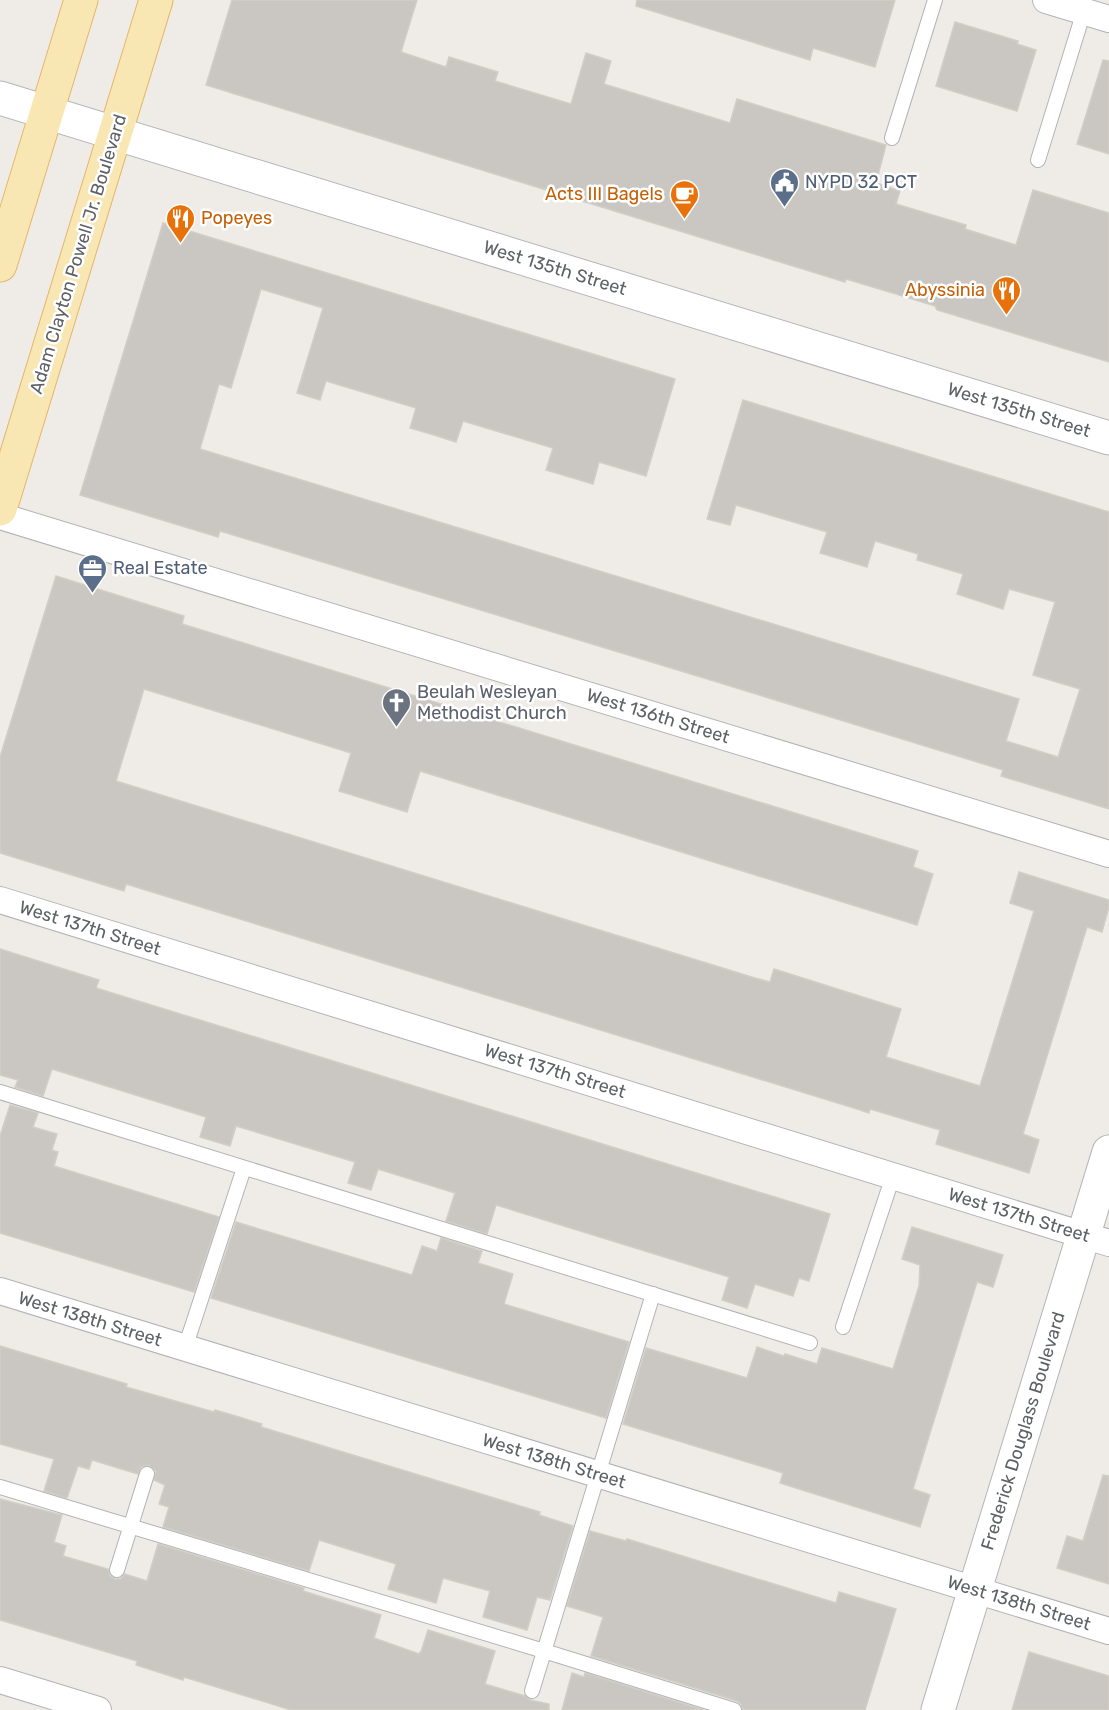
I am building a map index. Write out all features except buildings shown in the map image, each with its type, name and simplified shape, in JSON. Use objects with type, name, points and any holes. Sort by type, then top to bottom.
[{"type":"main road","points":[[0,265],[81,0]]},
{"type":"main road","name":"Adam Clayton Powell Jr. Boulevard","points":[[0,509],[156,0]]},
{"type":"street","points":[[1046,0],[1109,19]]},
{"type":"street","name":"West 135th Street","points":[[0,98],[1109,438]]},
{"type":"street","name":"West 136th Street","points":[[0,516],[1109,854]]},
{"type":"street","name":"West 137th Street","points":[[0,900],[1096,1239]]},
{"type":"street","name":"Frederick Douglass Boulevard","points":[[938,1710],[975,1590],[1096,1239],[1109,1152]]},
{"type":"street","name":"West 138th Street","points":[[0,1291],[1109,1631]]},
{"type":"street","points":[[0,1680],[82,1708]]},
{"type":"lane","points":[[892,138],[935,0]]},
{"type":"lane","points":[[1038,160],[1084,11]]},
{"type":"lane","points":[[0,1092],[810,1343]]},
{"type":"lane","points":[[185,1348],[244,1168]]},
{"type":"lane","points":[[843,1327],[893,1176]]},
{"type":"lane","points":[[532,1691],[653,1294]]},
{"type":"lane","points":[[117,1570],[147,1474]]},
{"type":"lane","points":[[0,1487],[734,1710]]},
{"type":"place","name":"NYPD 32 PCT","points":[[784,208]]},
{"type":"place","name":"Acts III Bagels","points":[[684,220]]},
{"type":"place","name":"Popeyes","points":[[180,244]]},
{"type":"place","name":"Abyssinia","points":[[1006,316]]},
{"type":"place","name":"Real Estate","points":[[92,594]]},
{"type":"place","name":"Beulah Wesleyan Methodist Church","points":[[396,728]]}]
